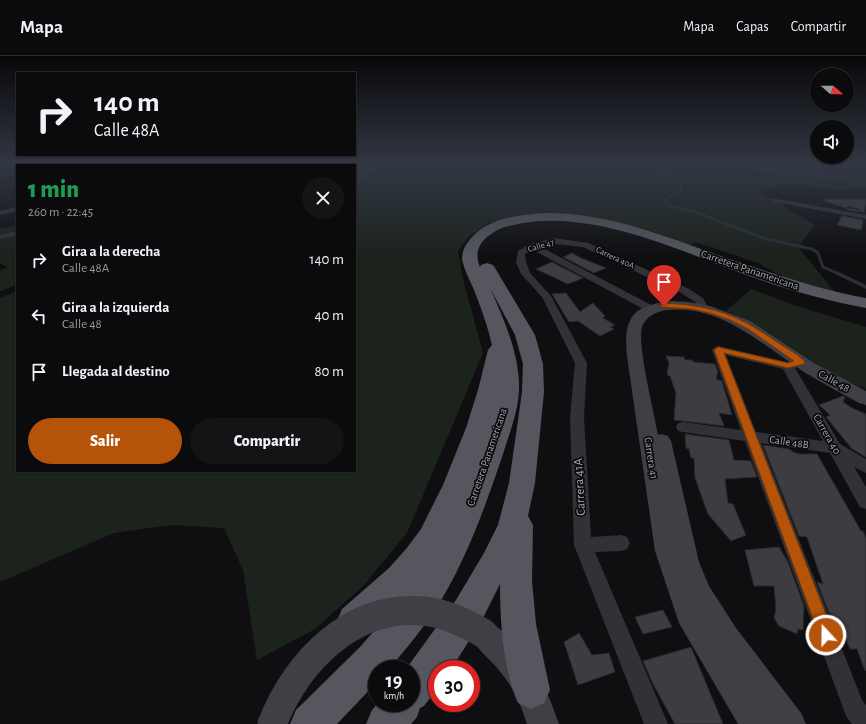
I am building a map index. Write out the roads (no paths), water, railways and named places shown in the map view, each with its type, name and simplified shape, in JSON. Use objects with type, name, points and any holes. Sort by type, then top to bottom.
[{"type":"highway","name":"Carretera Panamericana","points":[[310,724],[396,634],[428,591],[449,554],[484,474],[507,401],[508,375],[496,327],[472,268],[470,259],[472,245],[484,233],[501,224],[540,217],[568,217],[614,225],[781,282],[821,294],[866,303]]},
{"type":"highway","name":"Carretera Panamericana","points":[[420,681],[432,666],[468,612],[495,563],[512,525],[522,484],[533,392],[533,364],[525,335],[488,271],[484,259],[490,242],[504,232],[520,226],[544,222],[576,222],[605,227],[644,239],[816,301],[866,315]]},
{"type":"highway","points":[[340,633],[392,589],[425,549],[456,486],[481,418],[494,376],[500,341]]},
{"type":"highway","points":[[522,484],[516,554],[518,614],[521,644],[531,690]]},
{"type":"highway","points":[[386,724],[396,712]]},
{"type":"main road","name":"Calle 48","points":[[653,312],[674,305],[704,309],[723,314],[743,323],[793,364],[866,398]]},
{"type":"main road","name":"Calle 48","points":[[653,312],[660,313],[681,311],[719,319],[750,335],[793,364],[866,409]]},
{"type":"main road","name":"Carrera 41","points":[[653,312],[638,319],[634,328],[634,345],[667,551],[689,612],[712,653],[756,724]]},
{"type":"main road","name":"Carrera 41","points":[[653,312],[645,330],[646,357],[664,458],[686,562],[700,596],[726,638],[790,724]]},
{"type":"main road","points":[[270,716],[299,672],[318,650],[340,633],[360,622],[380,614],[402,610],[422,610],[443,614],[464,622],[483,633],[501,649],[517,668],[531,690],[543,724]]},
{"type":"street","points":[[775,200],[862,213]]},
{"type":"street","points":[[0,213],[16,210]]},
{"type":"street","points":[[0,237],[16,233]]},
{"type":"street","name":"Calle 47","points":[[527,249],[555,241],[585,244]]},
{"type":"street","name":"Carrera 40A","points":[[585,244],[685,291],[697,298],[702,303],[704,309]]},
{"type":"street","points":[[527,249],[653,312]]},
{"type":"street","name":"Carrera 41A","points":[[527,249],[521,262],[526,274],[546,296],[581,363],[577,417],[583,544],[656,724]]},
{"type":"street","points":[[793,364],[718,350],[854,708],[866,724]]},
{"type":"street","name":"Carrera 40","points":[[793,364],[836,448],[866,502]]},
{"type":"street","name":"Calle 48B","points":[[684,427],[836,448],[866,467]]},
{"type":"street","points":[[583,544],[621,543]]},
{"type":"lane","points":[[848,209],[862,213]]},
{"type":"waterway","points":[[675,194],[665,199],[664,203],[672,207],[695,212]]},
{"type":"waterway","points":[[695,212],[766,239],[812,249],[818,253],[823,267],[839,274]]},
{"type":"waterway","points":[[837,273],[866,287]]}]
